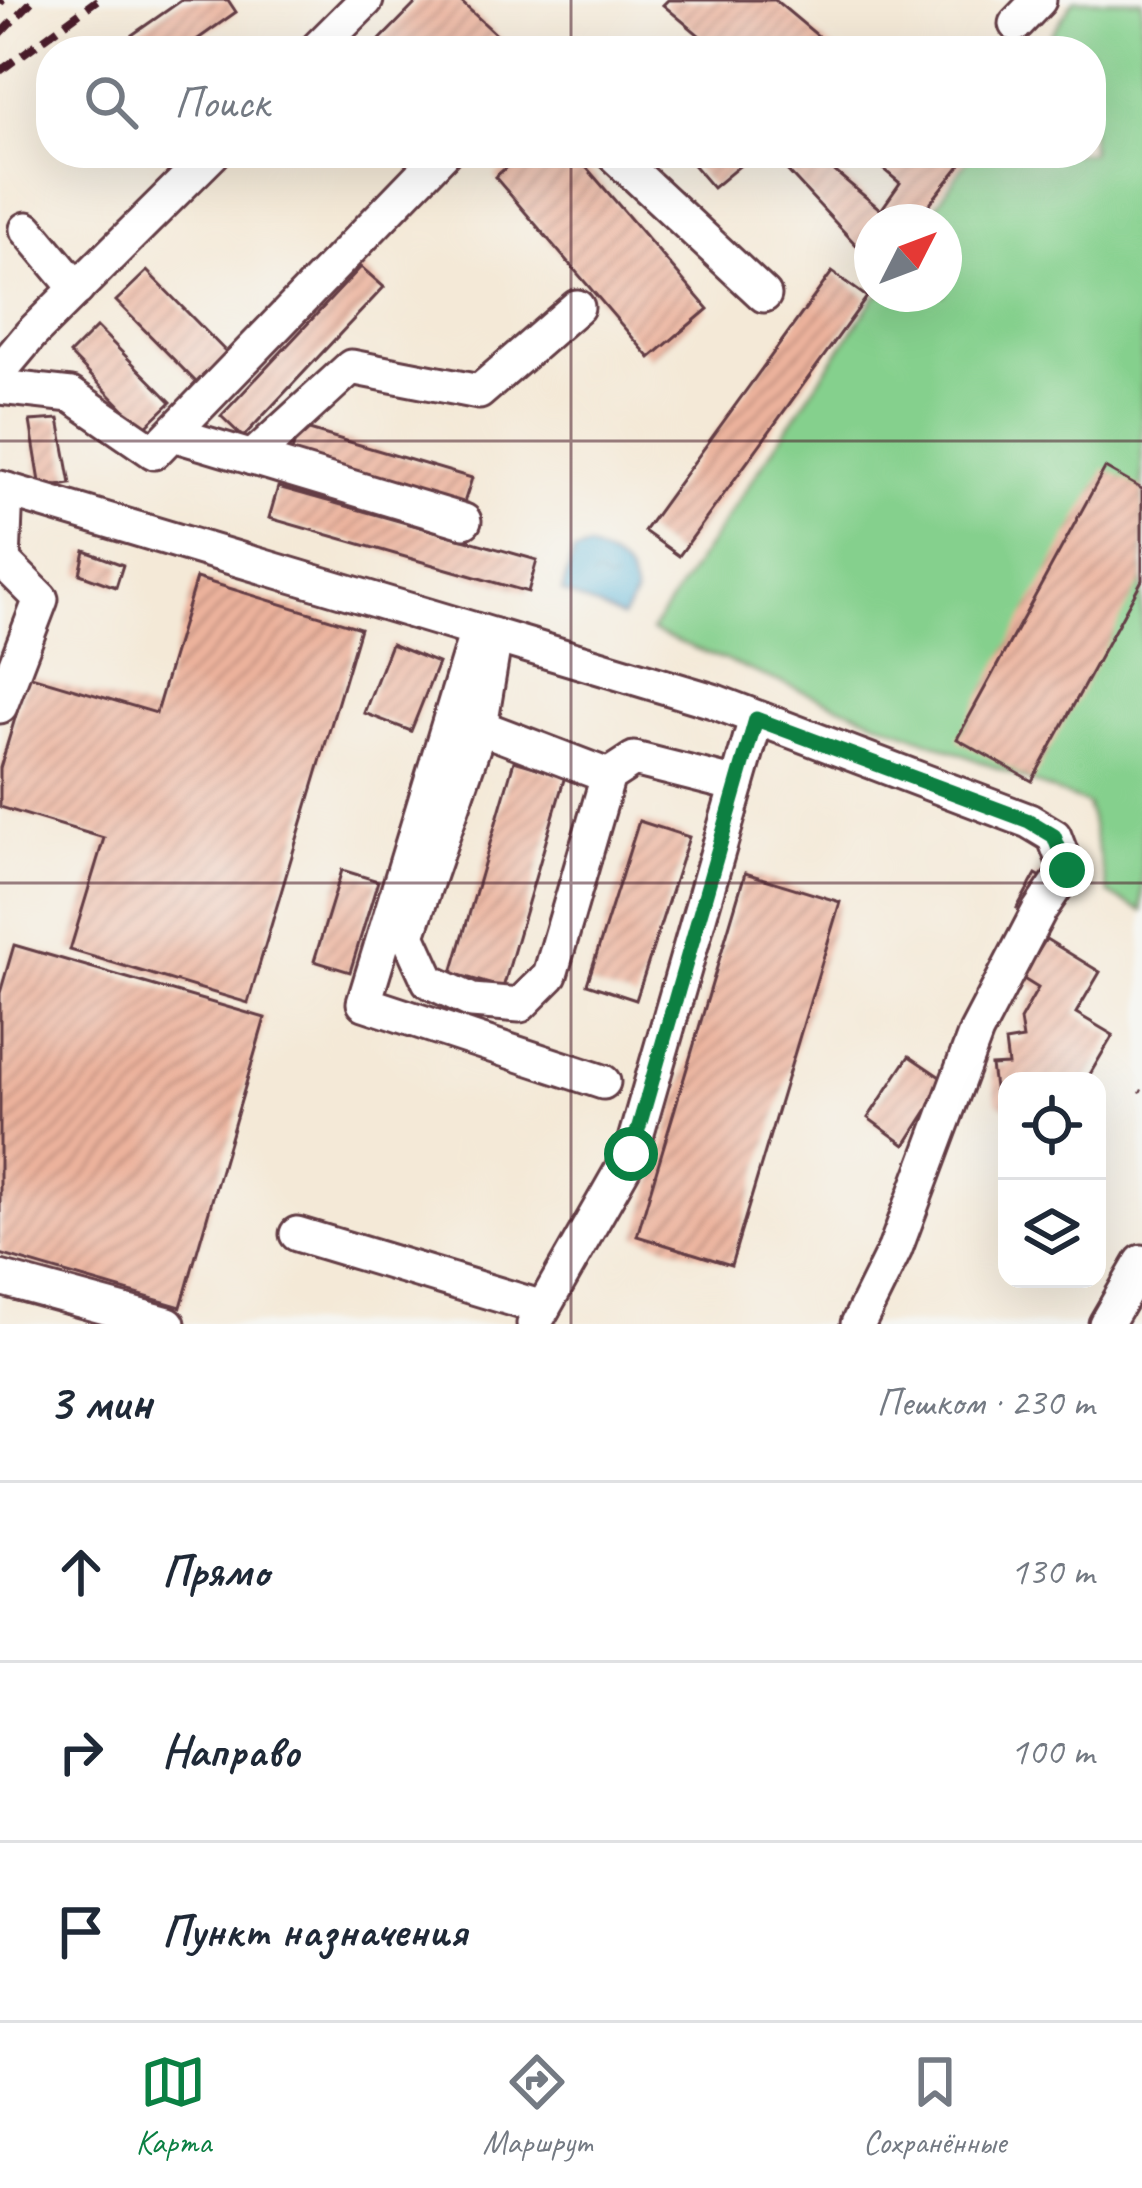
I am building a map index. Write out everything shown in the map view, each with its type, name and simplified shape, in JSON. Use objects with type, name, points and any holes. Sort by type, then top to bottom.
[{"type":"street","points":[[330,36],[366,0]]},
{"type":"street","points":[[0,371],[198,168]]},
{"type":"street","points":[[0,387],[71,395],[154,452],[429,168]]},
{"type":"street","points":[[628,168],[764,295]]},
{"type":"street","points":[[27,230],[77,289]]},
{"type":"street","points":[[252,458],[351,367],[479,392],[577,307]]},
{"type":"street","points":[[173,434],[464,521]]},
{"type":"street","points":[[0,706],[41,599],[3,561],[3,489],[713,701],[1029,821],[1054,836],[1067,870],[1039,911],[976,1032],[895,1249],[858,1324]]},
{"type":"street","points":[[486,634],[481,728],[408,935],[429,981],[472,1001],[520,1005],[550,975],[608,776],[634,759],[737,785]]},
{"type":"street","points":[[486,634],[364,1003],[603,1082]]},
{"type":"street","points":[[298,1234],[538,1316],[631,1154],[756,719]]},
{"type":"street","points":[[481,728],[608,776]]},
{"type":"street","points":[[1106,1324],[1142,1262]]},
{"type":"street","points":[[0,1279],[168,1324]]},
{"type":"green space","points":[[1074,0],[1142,0],[1142,911],[1108,894],[1087,804],[651,631],[865,312],[962,312],[962,204],[937,204],[962,168],[1106,168],[1106,36],[1050,36]]},
{"type":"water","points":[[589,548],[615,561],[630,577],[635,597],[622,618],[562,592],[573,553]]},
{"type":"building","points":[[182,0],[228,0],[236,12],[202,36],[132,35]]},
{"type":"building","points":[[419,0],[459,0],[498,36],[384,36]]},
{"type":"building","points":[[668,0],[775,0],[818,36],[700,36],[663,5]]},
{"type":"building","points":[[506,168],[587,168],[708,309],[650,358],[495,177]]},
{"type":"building","points":[[696,168],[737,168],[713,188]]},
{"type":"building","points":[[785,168],[831,168],[874,204],[854,204],[854,243]]},
{"type":"building","points":[[882,168],[958,168],[929,204],[885,204],[900,183]]},
{"type":"building","points":[[361,267],[384,287],[243,437],[221,416]]},
{"type":"building","points":[[147,271],[230,356],[200,386],[116,301]]},
{"type":"building","points":[[832,272],[854,288],[856,312],[679,556],[644,531]]},
{"type":"building","points":[[97,327],[171,402],[143,429],[70,354]]},
{"type":"building","points":[[59,419],[71,484],[41,488],[30,421]]},
{"type":"building","points":[[299,427],[472,478],[462,509],[290,458]]},
{"type":"building","points":[[1105,468],[1142,489],[1142,580],[1032,781],[957,739]]},
{"type":"building","points":[[278,487],[537,560],[528,592],[269,518]]},
{"type":"building","points":[[85,551],[123,565],[116,587],[80,574]]},
{"type":"building","points":[[196,578],[360,628],[248,1003],[70,950],[104,838],[0,807],[0,768],[28,675],[156,713]]},
{"type":"building","points":[[391,644],[438,663],[411,731],[364,713]]},
{"type":"building","points":[[514,761],[565,776],[503,988],[452,973]]},
{"type":"building","points":[[639,821],[689,837],[636,1000],[587,984]]},
{"type":"building","points":[[342,870],[378,881],[350,972],[314,961]]},
{"type":"building","points":[[745,873],[840,902],[731,1265],[637,1236]]},
{"type":"building","points":[[1036,874],[1054,884],[1035,918],[1017,908]]},
{"type":"building","points":[[1046,939],[1100,972],[1076,1013],[1113,1035],[1091,1072],[998,1072],[998,1103],[991,1066],[1008,1065],[1005,1042],[1023,1039],[1020,1020],[1038,988],[1022,978]]},
{"type":"building","points":[[14,945],[265,1018],[181,1307],[0,1254],[0,993]]},
{"type":"building","points":[[909,1056],[946,1081],[905,1145],[868,1118]]},
{"type":"railway","points":[[0,3],[3,0]]},
{"type":"railway","points":[[0,34],[33,0]]},
{"type":"railway","points":[[48,36],[97,0]]},
{"type":"railway","points":[[0,71],[36,45]]},
{"type":"route","points":[[631,1154],[756,719],[1029,821],[1054,836],[1067,870]]}]
